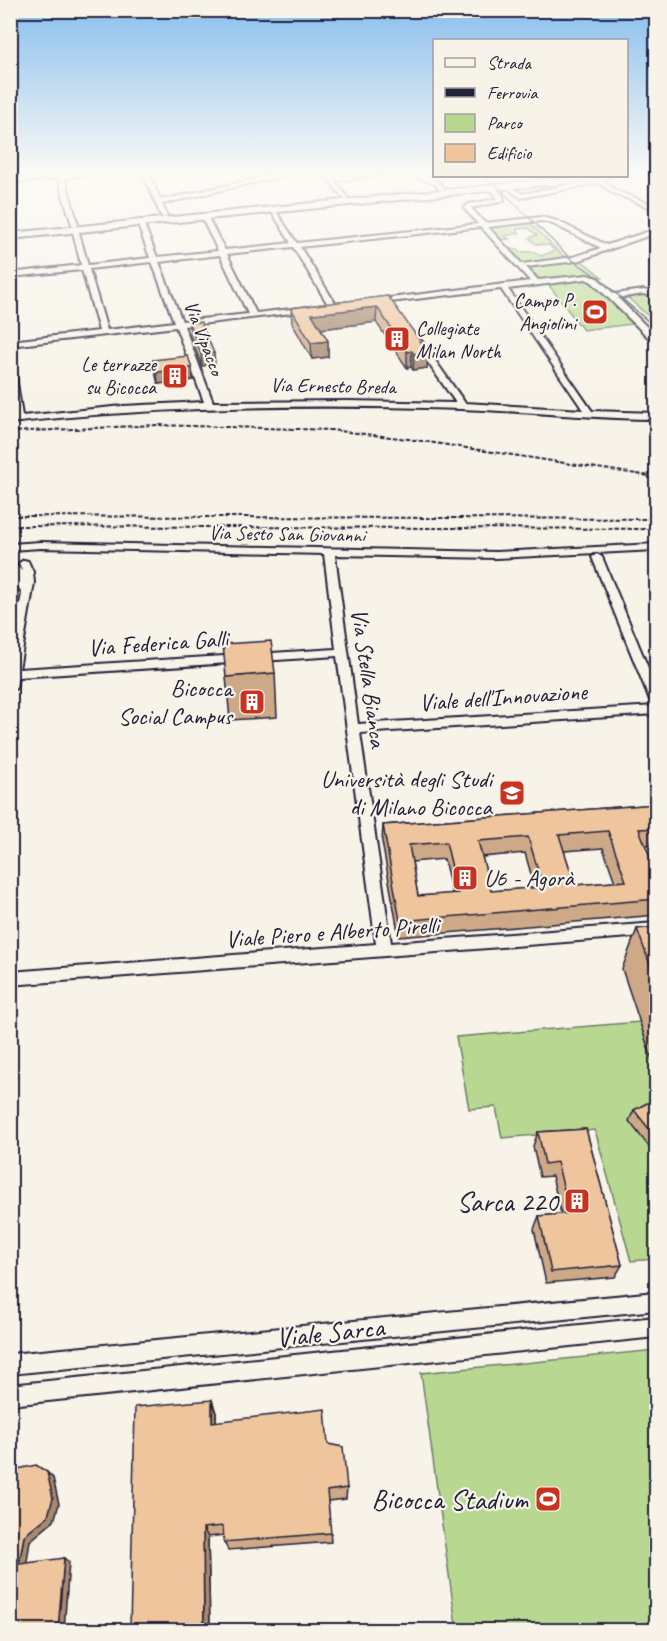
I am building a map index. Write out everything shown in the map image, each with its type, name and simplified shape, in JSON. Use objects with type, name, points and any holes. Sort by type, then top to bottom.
[{"type":"street","points":[[80,249],[104,333]]},
{"type":"street","name":"Via Vipacco","points":[[150,249],[209,403]]},
{"type":"street","points":[[220,249],[253,315]]},
{"type":"street","points":[[10,275],[262,249]]},
{"type":"street","points":[[297,249],[333,306]]},
{"type":"street","points":[[504,249],[536,283]]},
{"type":"street","points":[[520,266],[573,259],[605,249]]},
{"type":"street","points":[[360,303],[589,277],[656,340]]},
{"type":"street","points":[[503,286],[590,414]]},
{"type":"street","points":[[612,297],[644,292],[657,296]]},
{"type":"street","points":[[388,300],[396,311]]},
{"type":"street","points":[[10,344],[314,308]]},
{"type":"street","points":[[408,328],[462,406]]},
{"type":"street","points":[[10,362],[14,419]]},
{"type":"street","name":"Via Ernesto Breda","points":[[14,419],[89,411],[209,403],[462,406],[657,416]]},
{"type":"street","name":"Via Sesto San Giovanni","points":[[10,547],[25,556],[51,547],[329,553],[521,554],[564,558],[657,547]]},
{"type":"street","name":"Via Stella Bianca","points":[[329,553],[385,951]]},
{"type":"street","points":[[602,554],[657,700]]},
{"type":"street","name":"Via Sesto San Giovanni","points":[[602,554],[657,554]]},
{"type":"street","points":[[10,687],[29,578],[25,556],[11,567],[19,574],[25,595]]},
{"type":"street","name":"Via Federica Galli","points":[[13,673],[342,652]]},
{"type":"street","name":"Viale dell'Innovazione","points":[[353,733],[657,710]]},
{"type":"street","name":"Viale dell'Innovazione","points":[[353,733],[657,719]]},
{"type":"street","name":"Viale Piero e Alberto Pirelli","points":[[10,979],[657,929]]},
{"type":"street","name":"Viale Sarca","points":[[10,1365],[657,1301]]},
{"type":"street","name":"Viale Sarca","points":[[10,1395],[657,1327]]},
{"type":"green space","points":[[511,249],[518,249],[519,252],[535,252],[541,256],[555,251],[553,249],[556,249],[565,258],[523,263]]},
{"type":"green space","points":[[581,260],[602,277],[580,275],[541,280],[527,267]]},
{"type":"green space","name":"Campo P. Angiolini","points":[[588,279],[633,324],[583,330],[548,284]]},
{"type":"green space","points":[[641,294],[656,297],[656,323],[626,296]]},
{"type":"green space","points":[[640,1022],[652,1059],[656,1059],[656,1262],[655,1259],[631,1261],[595,1130],[502,1138],[496,1107],[469,1109],[456,1037]]},
{"type":"green space","name":"Bicocca Stadium","points":[[656,1350],[656,1630],[416,1630],[456,1625],[421,1373]]},
{"type":"building","points":[[388,296],[428,352],[414,354],[412,351],[407,352],[377,307],[312,314],[328,341],[311,343],[291,308]]},
{"type":"building","points":[[201,322],[214,353],[201,354],[189,323]]},
{"type":"building","points":[[188,356],[192,368],[157,372],[153,360]]},
{"type":"building","points":[[271,641],[275,673],[226,677],[223,644]]},
{"type":"building","points":[[657,804],[657,828],[639,829],[657,875],[657,899],[400,921],[383,825]],"holes":[[[608,831],[626,881],[575,885],[559,835]],[[528,837],[543,887],[491,891],[478,841]],[[446,842],[458,893],[418,896],[409,845]]]},
{"type":"building","points":[[657,927],[657,984],[637,929]]},
{"type":"building","points":[[657,1098],[657,1139],[634,1110]]},
{"type":"building","name":"Sarca 220","points":[[586,1129],[622,1265],[551,1272],[539,1216],[570,1213],[557,1162],[545,1164],[538,1132]]},
{"type":"building","points":[[212,1400],[212,1422],[325,1409],[328,1444],[343,1447],[347,1488],[327,1491],[331,1533],[224,1542],[223,1526],[203,1528],[204,1630],[130,1630],[135,1407]]},
{"type":"building","points":[[36,1465],[47,1472],[53,1498],[48,1516],[24,1536],[19,1564],[64,1558],[58,1630],[10,1630],[10,1472]]},
{"type":"tram line","points":[[560,249],[656,328]]},
{"type":"railway","points":[[10,432],[157,425],[331,430],[408,439],[656,477]]},
{"type":"railway","points":[[10,516],[656,519]]},
{"type":"railway","points":[[10,526],[656,529]]},
{"type":"place","name":"Campo P. Angiolini","points":[[595,312]]},
{"type":"place","name":"Collegiate Milan North","points":[[397,339]]},
{"type":"place","name":"Le terrazze su Bicocca","points":[[175,376]]},
{"type":"place","name":"Bicocca Social Campus","points":[[252,702]]},
{"type":"place","name":"Università degli Studi di Milano Bicocca","points":[[512,793]]},
{"type":"place","name":"U6 - Agorà","points":[[465,878]]},
{"type":"place","name":"Sarca 220","points":[[577,1201]]},
{"type":"place","name":"Bicocca Stadium","points":[[548,1499]]}]
